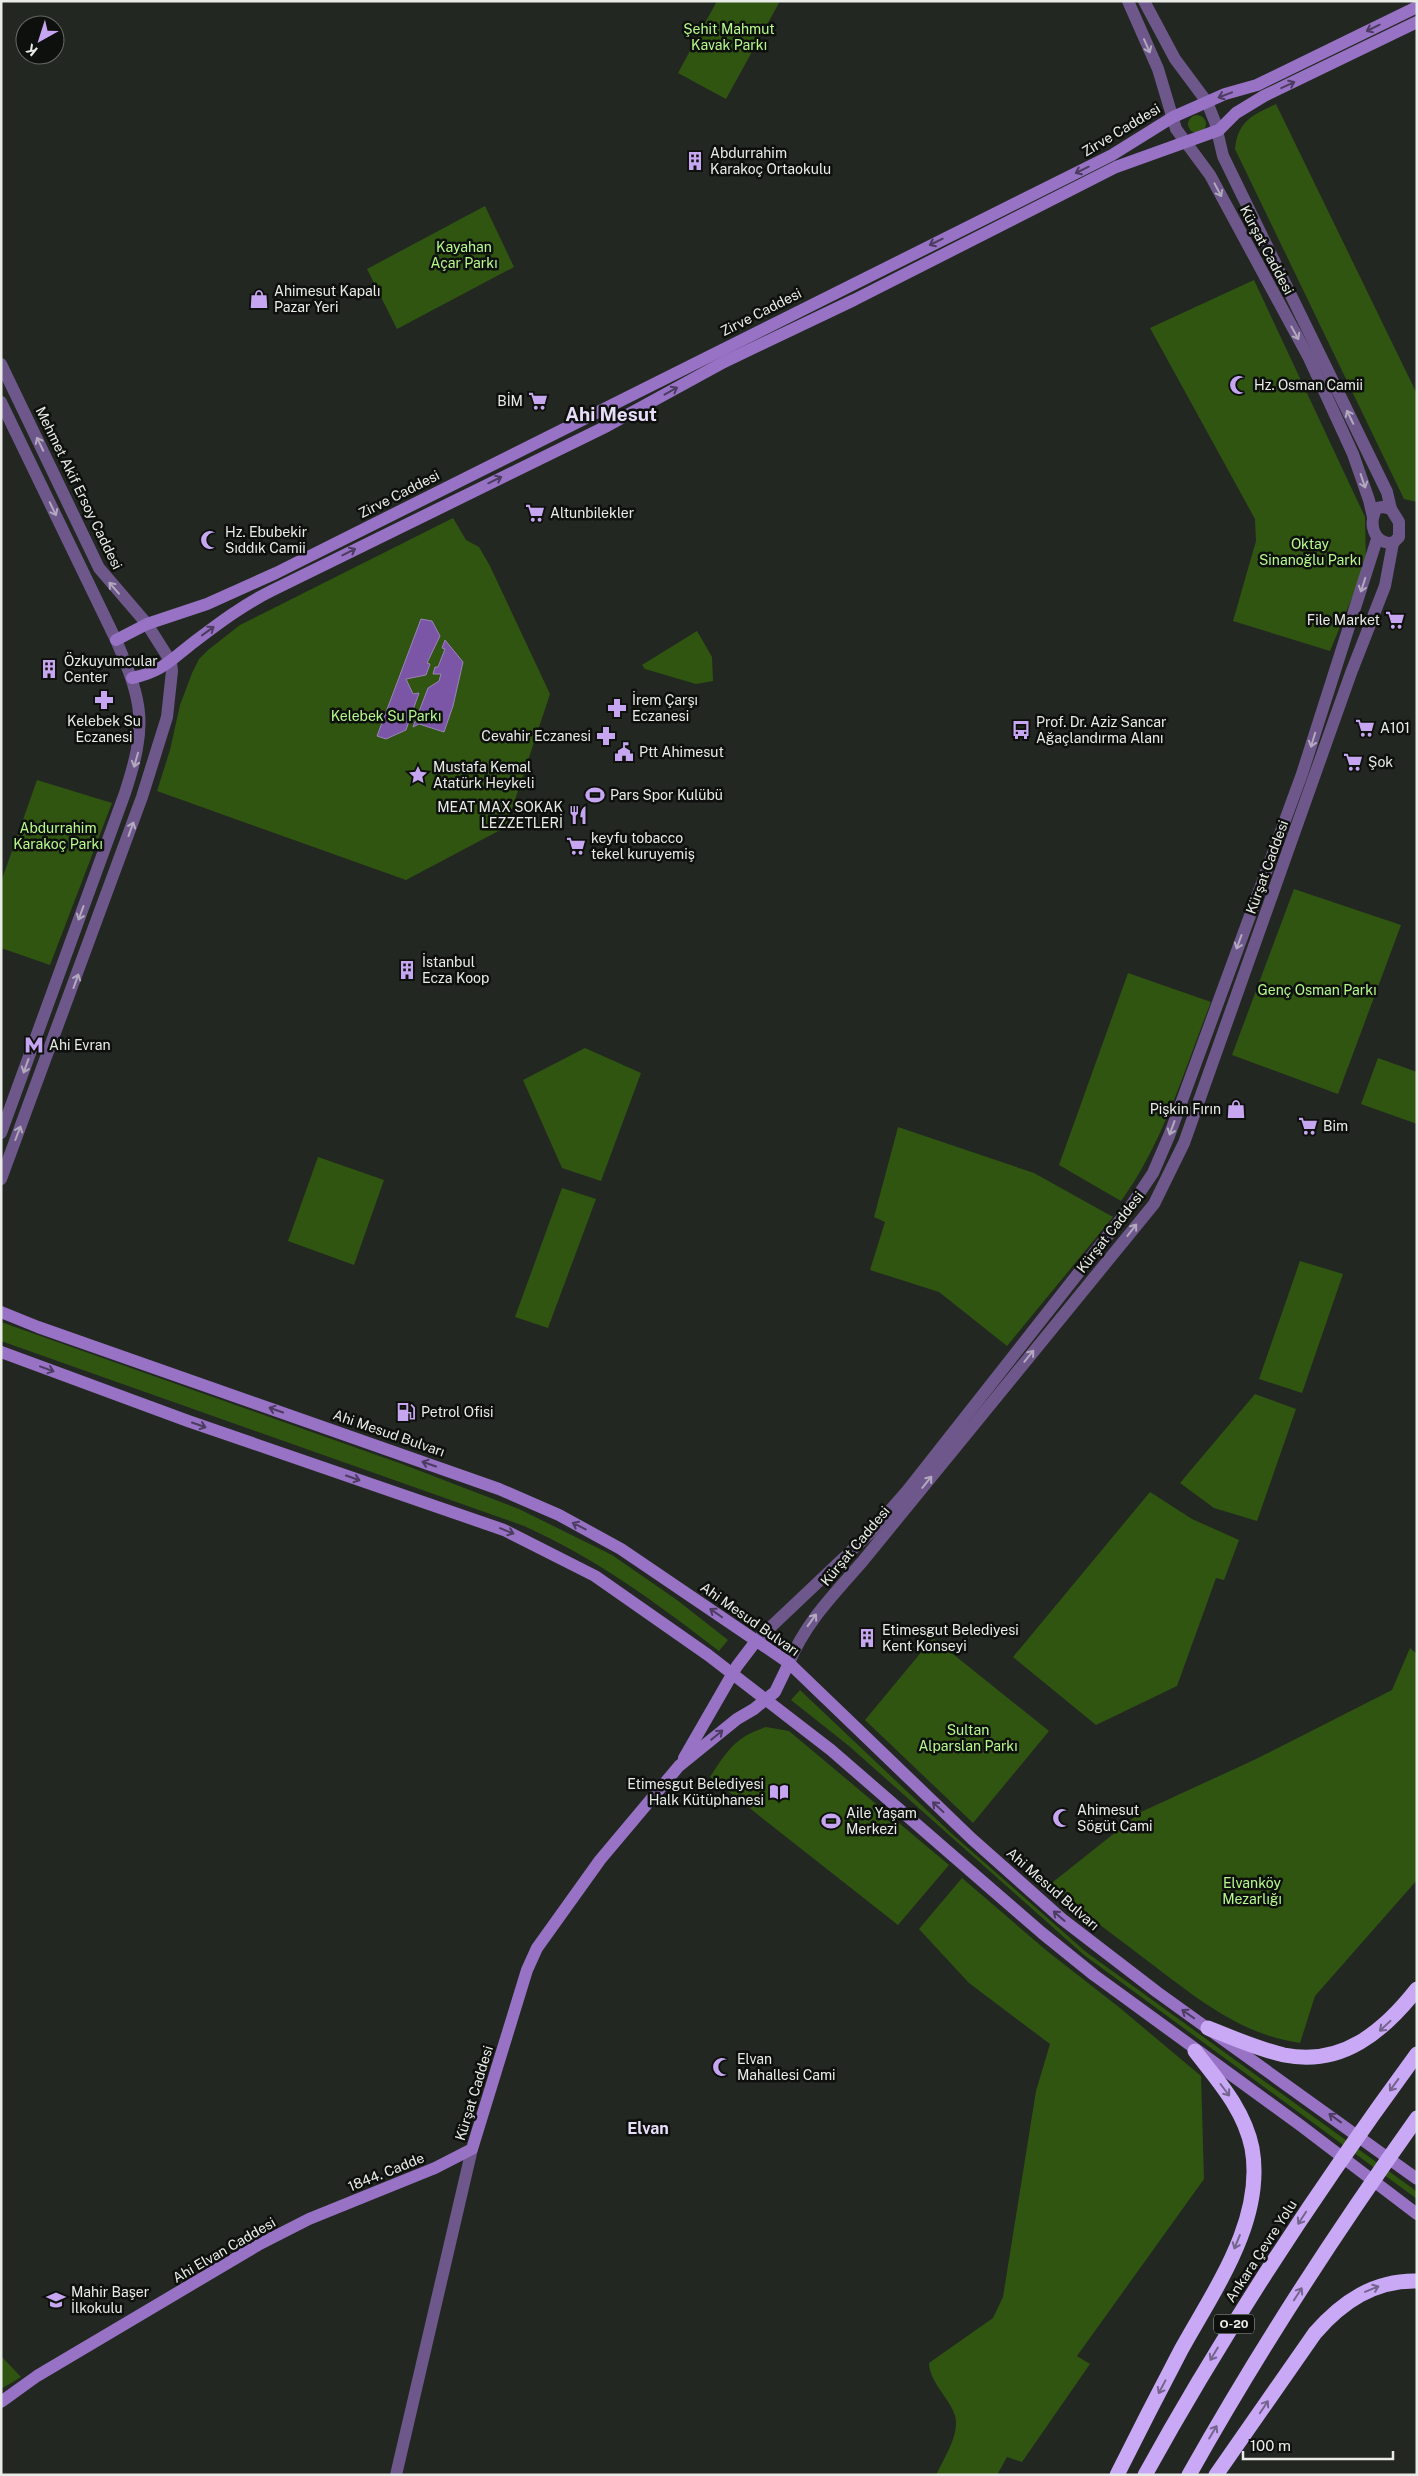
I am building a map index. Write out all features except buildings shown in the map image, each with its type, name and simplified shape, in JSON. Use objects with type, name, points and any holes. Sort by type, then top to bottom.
[{"type":"highway","points":[[1208,2028],[1284,2055],[1300,2057],[1325,2055],[1355,2045],[1381,2030],[1417,1989]]},
{"type":"highway","points":[[1117,2475],[1233,2253],[1247,2217],[1253,2193],[1254,2163],[1245,2125],[1236,2104],[1195,2051]]},
{"type":"highway","name":"Ankara Çevre Yolu","points":[[1146,2475],[1214,2354],[1328,2177],[1417,2054]]},
{"type":"highway","name":"O-20","points":[[1190,2475],[1268,2340],[1360,2199],[1417,2118]]},
{"type":"highway","points":[[1216,2475],[1315,2333],[1329,2317],[1355,2297],[1369,2290],[1384,2284],[1417,2281]]},
{"type":"main road","name":"Zirve Caddesi","points":[[116,640],[147,624],[207,604],[276,573],[1112,155],[1173,117],[1207,102],[1257,85],[1417,7]]},
{"type":"main road","name":"Zirve Caddesi","points":[[132,678],[151,673],[170,662],[193,642],[244,605],[271,591],[607,426],[724,362],[862,296],[1116,167],[1148,154],[1186,144],[1217,131],[1236,113],[1264,96],[1417,22]]},
{"type":"main road","name":"Ahi Mesud Bulvarı","points":[[1,1312],[38,1328],[451,1471],[517,1496],[582,1527],[621,1549],[789,1663],[972,1839],[1062,1919],[1150,1987],[1417,2178]]},
{"type":"main road","points":[[1,1352],[197,1424],[519,1536],[595,1576],[657,1618],[767,1699],[832,1750],[1042,1933],[1195,2051],[1300,2125],[1417,2214]]},
{"type":"main road","name":"Kürşat Caddesi","points":[[472,2149],[527,1970],[537,1948],[600,1860],[679,1766],[732,1674],[756,1641]]},
{"type":"main road","name":"Kürşat Caddesi","points":[[679,1766],[737,1718],[767,1699],[779,1687],[789,1663]]},
{"type":"main road","name":"1844. Cadde","points":[[309,2219],[435,2168],[472,2149]]},
{"type":"main road","name":"Ahi Elvan Caddesi","points":[[1,2402],[37,2376],[149,2308],[182,2292],[258,2245],[309,2219]]},
{"type":"street","name":"Kürşat Caddesi","points":[[1128,1],[1158,70],[1176,128],[1210,175],[1309,358],[1353,454],[1373,517]]},
{"type":"street","name":"Kürşat Caddesi","points":[[1144,1],[1175,58],[1207,102],[1223,156],[1387,492],[1391,509]]},
{"type":"street","name":"Mehmet Akif Ersoy Caddesi","points":[[1,364],[99,568],[147,624],[170,662],[172,678],[167,717],[142,798],[1,1179]]},
{"type":"street","points":[[1,402],[116,640],[132,678],[141,720],[138,755],[1,1133]]},
{"type":"street","points":[[1378,508],[1391,509],[1399,522],[1399,537],[1393,543],[1385,544],[1377,539],[1373,527],[1373,517],[1378,508]]},
{"type":"street","name":"Kürşat Caddesi","points":[[756,1641],[870,1533],[901,1498],[1128,1210],[1153,1173],[1169,1136],[1302,774],[1377,539]]},
{"type":"street","name":"Kürşat Caddesi","points":[[789,1663],[813,1618],[862,1562],[1154,1204],[1184,1143],[1281,875],[1351,673],[1385,586],[1393,543]]},
{"type":"street","name":"Kürşat Caddesi","points":[[396,2475],[472,2149]]},
{"type":"green space","name":"Şehit Mahmut Kavak Parkı","points":[[717,1],[780,1],[726,99],[678,73]]},
{"type":"green space","points":[[1276,104],[1417,394],[1417,502],[1404,499],[1235,149],[1239,131],[1243,125],[1254,115]]},
{"type":"green space","points":[[1197,115],[1203,118],[1206,124],[1203,130],[1197,133],[1191,130],[1188,124],[1191,118]]},
{"type":"green space","name":"Kayahan Açar Parkı","points":[[485,206],[514,267],[397,329],[367,269]]},
{"type":"green space","name":"Oktay Sinanoğlu Parkı","points":[[1254,280],[1365,517],[1366,564],[1330,651],[1233,621],[1256,541],[1255,519],[1150,328]]},
{"type":"green space","name":"Kelebek Su Parkı","points":[[453,518],[466,540],[479,547],[490,566],[550,694],[506,827],[406,880],[157,791],[170,750],[180,705],[199,659],[208,650],[240,625]]},
{"type":"green space","points":[[697,631],[712,657],[713,681],[696,684],[645,669],[642,665]]},
{"type":"green space","name":"Abdurrahim Karakoç Parkı","points":[[37,780],[112,803],[50,965],[1,948],[1,882]]},
{"type":"green space","name":"Genç Osman Parkı","points":[[1294,889],[1401,925],[1338,1094],[1232,1055]]},
{"type":"green space","points":[[1128,973],[1211,1002],[1161,1130],[1149,1155],[1121,1201],[1059,1165]]},
{"type":"green space","points":[[585,1048],[641,1073],[601,1181],[562,1168],[523,1080]]},
{"type":"green space","points":[[1378,1058],[1417,1072],[1417,1124],[1361,1104]]},
{"type":"green space","points":[[898,1127],[1034,1173],[1113,1217],[1007,1346],[939,1292],[870,1270],[885,1222],[874,1217]]},
{"type":"green space","points":[[318,1157],[384,1180],[354,1265],[288,1241]]},
{"type":"green space","points":[[562,1188],[596,1199],[548,1328],[515,1317]]},
{"type":"green space","points":[[1300,1261],[1343,1274],[1302,1393],[1259,1379]]},
{"type":"green space","points":[[1,1322],[402,1464],[519,1509],[612,1555],[677,1600],[728,1640],[719,1651],[626,1583],[576,1552],[524,1526],[1,1341]]},
{"type":"green space","points":[[1255,1394],[1296,1409],[1257,1521],[1214,1508],[1180,1483]]},
{"type":"green space","points":[[1150,1492],[1192,1519],[1239,1540],[1224,1580],[1216,1578],[1177,1686],[1096,1725],[1013,1657]]},
{"type":"green space","name":"Sultan Alparslan Parkı","points":[[933,1638],[1049,1731],[973,1823],[865,1720]]},
{"type":"green space","name":"Elvanköy Mezarlığı","points":[[1410,1648],[1417,1654],[1417,1880],[1315,1996],[1300,2043],[1257,2032],[1220,2013],[1184,1989],[1048,1886],[1141,1812],[1256,1759],[1392,1690]]},
{"type":"green space","points":[[800,1690],[952,1834],[1086,1952],[1412,2188],[1417,2192],[1417,2199],[1084,1955],[849,1746],[791,1700]]},
{"type":"green space","name":"Aile Yaşam Merkezi","points":[[766,1727],[789,1731],[949,1865],[898,1925],[710,1777],[727,1752],[739,1740]]},
{"type":"green space","points":[[962,1878],[1047,1951],[1120,2008],[1201,2076],[1204,2179],[1077,2356],[1090,2364],[1022,2462],[1007,2457],[997,2475],[936,2475],[951,2444],[956,2425],[953,2410],[934,2380],[929,2363],[993,2318],[1003,2297],[1036,2091],[1050,2044],[969,1983],[919,1929]]},
{"type":"green space","points":[[1,2356],[21,2377],[1,2389]]},
{"type":"shaded area","points":[[421,619],[432,621],[440,636],[427,663],[430,664],[426,675],[406,679],[413,694],[419,693],[406,730],[386,739],[377,736]]},
{"type":"shaded area","points":[[445,640],[463,662],[453,706],[444,732],[419,724],[413,727],[428,688],[439,681],[441,674],[433,674],[445,649],[442,648]]},
{"type":"place","name":"Abdurrahim Karakoç Ortaokulu","points":[[695,161]]},
{"type":"place","name":"Ahimesut Kapalı Pazar Yeri","points":[[259,299]]},
{"type":"place","name":"Hz. Osman Camii","points":[[1239,385]]},
{"type":"place","name":"BİM","points":[[538,401]]},
{"type":"place","name":"Altunbilekler","points":[[535,513]]},
{"type":"place","name":"Hz. Ebubekir Sıddık Camii","points":[[210,540]]},
{"type":"place","name":"File Market","points":[[1395,620]]},
{"type":"place","name":"Özkuyumcular Center","points":[[49,669]]},
{"type":"place","name":"Kelebek Su Eczanesi","points":[[104,700]]},
{"type":"place","name":"İrem Çarşı Eczanesi","points":[[617,708]]},
{"type":"place","name":"A101","points":[[1365,728]]},
{"type":"place","name":"Prof. Dr. Aziz Sancar Ağaçlandırma Alanı","points":[[1021,730]]},
{"type":"place","name":"Cevahir Eczanesi","points":[[606,736]]},
{"type":"place","name":"Ptt Ahimesut","points":[[624,752]]},
{"type":"place","name":"Şok","points":[[1353,762]]},
{"type":"place","name":"Mustafa Kemal Atatürk Heykeli","points":[[418,775]]},
{"type":"place","name":"Pars Spor Kulübü","points":[[595,795]]},
{"type":"place","name":"MEAT MAX SOKAK LEZZETLERİ","points":[[578,815]]},
{"type":"place","name":"keyfu tobacco tekel kuruyemiş","points":[[576,846]]},
{"type":"place","name":"İstanbul Ecza Koop","points":[[407,970]]},
{"type":"place","name":"Ahi Evran","points":[[34,1045]]},
{"type":"place","name":"Pişkin Fırın","points":[[1236,1109]]},
{"type":"place","name":"Bim","points":[[1308,1126]]},
{"type":"place","name":"Petrol Ofisi","points":[[406,1412]]},
{"type":"place","name":"Etimesgut Belediyesi Kent Konseyi","points":[[867,1638]]},
{"type":"place","name":"Etimesgut Belediyesi Halk Kütüphanesi","points":[[779,1792]]},
{"type":"place","name":"Ahimesut Sögüt Cami","points":[[1062,1818]]},
{"type":"place","name":"Aile Yaşam Merkezi","points":[[831,1821]]},
{"type":"place","name":"Elvan Mahallesi Cami","points":[[722,2067]]},
{"type":"place","name":"Mahir Başer İlkokulu","points":[[56,2300]]},
{"type":"district","name":"Ahi Mesut","points":[[611,414]]},
{"type":"district","name":"Elvan","points":[[648,2128]]}]
